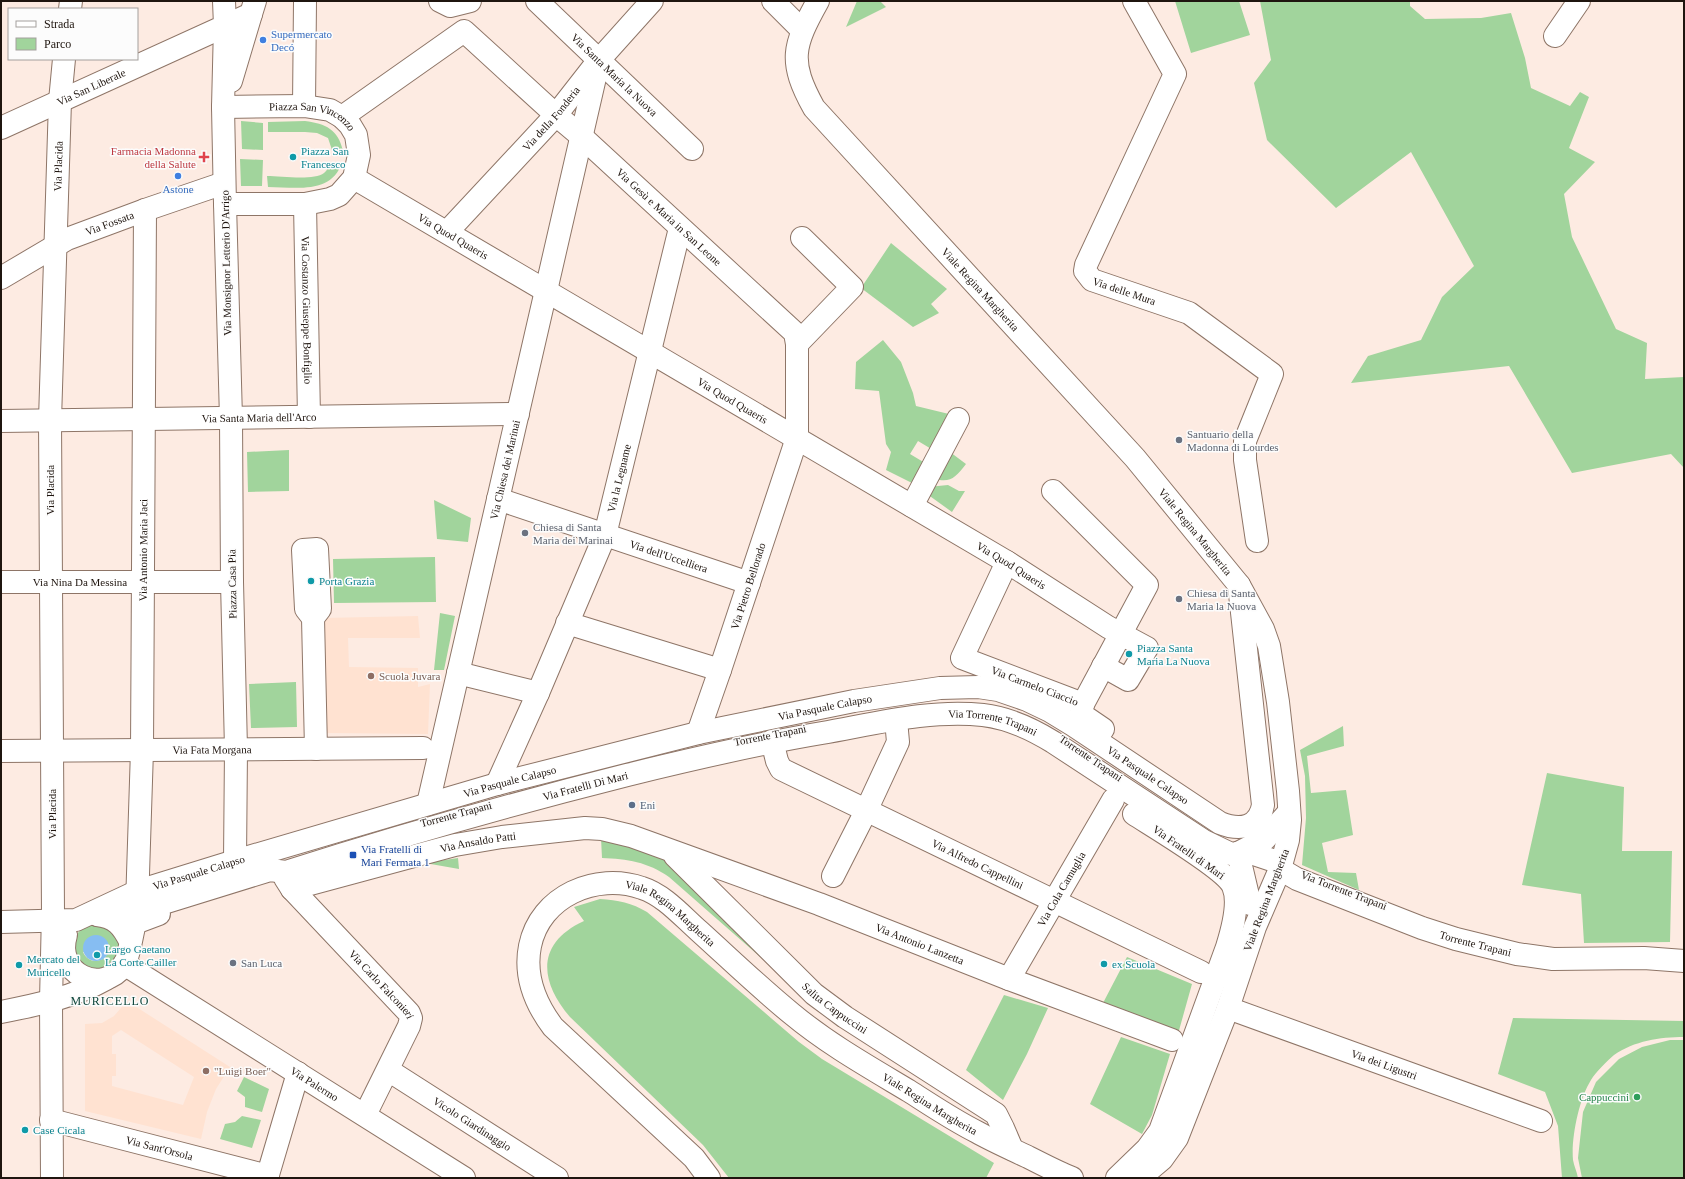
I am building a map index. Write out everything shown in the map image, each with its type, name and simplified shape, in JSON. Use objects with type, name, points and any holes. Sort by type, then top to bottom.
[{"type":"street","points":[[224,1],[225,26]]},
{"type":"street","points":[[304,106],[305,1]]},
{"type":"street","points":[[440,1],[450,6],[470,1]]},
{"type":"street","name":"Via Santa Maria la Nuova","points":[[537,1],[692,148]]},
{"type":"street","name":"Via della Fonderia","points":[[447,232],[556,115],[599,60],[652,1]]},
{"type":"street","points":[[773,1],[802,30]]},
{"type":"street","name":"Viale Regina Margherita","points":[[818,1],[802,30],[796,50],[797,63],[807,95],[814,108],[1135,458],[1239,585],[1263,629],[1269,646],[1278,702],[1289,812],[1288,840],[1280,869],[1255,927],[1228,1008],[1177,1138],[1162,1159],[1149,1170],[1136,1178]]},
{"type":"street","name":"Via delle Mura","points":[[1134,1],[1175,74],[1085,270],[1092,280],[1190,313],[1272,374],[1245,441],[1244,460],[1257,541]]},
{"type":"street","points":[[1555,36],[1576,2]]},
{"type":"street","name":"Via Monsignor Letterio D'Arrigo","points":[[231,418],[224,194],[223,107],[225,26],[253,8]]},
{"type":"street","name":"Via Monsignor Letterio D'Arrigo","points":[[223,107],[253,8]]},
{"type":"street","name":"Via San Liberale","points":[[1,128],[225,26]]},
{"type":"street","name":"Via Gesù e Maria in San Leone","points":[[342,117],[464,31],[556,115],[582,136],[795,333],[797,344],[797,438]]},
{"type":"street","name":"Via Placida","points":[[51,1001],[53,921],[50,420],[60,101],[64,60]]},
{"type":"street","name":"Via Chiesa dei Marinai","points":[[428,804],[599,60]]},
{"type":"street","name":"Piazza San Vincenzo","points":[[223,107],[304,106],[330,110],[342,117],[350,125],[356,135],[359,155],[354,178],[339,195],[319,202],[305,204],[224,194]]},
{"type":"street","name":"Via Quod Quaeris","points":[[354,178],[1007,562],[1115,630],[1147,648],[1128,680],[1103,666]]},
{"type":"street","name":"Via Fossata","points":[[1,278],[67,239],[145,210],[224,194]]},
{"type":"street","name":"Via Costanzo Giuseppe Bonfiglio","points":[[305,204],[309,417]]},
{"type":"street","name":"Via Antonio Maria Jaci","points":[[135,916],[142,750],[145,210]]},
{"type":"street","name":"Via la Legname","points":[[497,784],[538,693],[605,535],[680,228]]},
{"type":"street","points":[[797,344],[852,287],[802,238]]},
{"type":"street","name":"Via Santa Maria dell'Arco","points":[[1,421],[518,414]]},
{"type":"street","name":"Piazza Casa Pia","points":[[231,418],[232,582],[236,749]]},
{"type":"street","points":[[912,506],[958,419]]},
{"type":"street","name":"Via Pietro Bellorado","points":[[698,733],[797,438]]},
{"type":"street","points":[[1053,491],[1147,585],[1115,630],[1103,666],[1083,704]]},
{"type":"street","name":"Via dell'Uccelliera","points":[[498,499],[749,583]]},
{"type":"street","name":"Via Carmelo Ciaccio","points":[[1007,562],[962,658],[1083,704],[1080,714],[1172,776]]},
{"type":"street","name":"Via Nina Da Messina","points":[[1,582],[232,582]]},
{"type":"street","name":"Via Pasquale Calapso","points":[[135,916],[235,861],[497,784],[698,733],[854,701],[952,687],[988,688],[1017,696],[1043,707],[1220,823],[1235,828],[1245,827],[1257,820],[1261,814],[1263,805],[1239,585]]},
{"type":"street","points":[[313,618],[316,749]]},
{"type":"street","points":[[568,623],[720,670]]},
{"type":"street","points":[[458,673],[538,693]]},
{"type":"street","name":"Torrente Trapani","points":[[280,870],[282,865],[400,829],[686,753],[763,735],[897,713],[952,706],[1002,711],[1022,717],[1044,727],[1199,832],[1235,850],[1238,853]]},
{"type":"street","name":"Via Torrente Trapani","points":[[896,720],[936,715],[966,714],[985,716],[1022,726],[1053,742],[1194,836],[1231,854],[1238,853],[1244,857],[1273,868],[1296,871],[1427,922],[1461,933],[1537,950],[1564,952],[1644,950],[1684,952]]},
{"type":"street","points":[[833,876],[866,811],[898,742],[896,720]]},
{"type":"street","name":"Via Fratelli Di Mari","points":[[135,916],[270,870],[280,870],[286,872],[529,800],[772,742],[896,720]]},
{"type":"street","name":"Via Fratelli di Mari","points":[[896,720],[914,724],[971,725],[1010,735],[1036,747],[1216,869],[1227,878],[1233,887],[1235,898],[1231,936],[1160,1130],[1147,1149],[1117,1178]]},
{"type":"street","name":"Via Alfredo Cappellini","points":[[772,742],[777,761],[781,769],[1202,972]]},
{"type":"street","name":"Via Fata Morgana","points":[[1,751],[423,748]]},
{"type":"street","points":[[235,861],[236,749]]},
{"type":"street","name":"Via Cola Camuglia","points":[[1009,979],[1113,800]]},
{"type":"street","points":[[1255,927],[1238,853],[1265,839],[1289,812]]},
{"type":"street","name":"Via Ansaldo Patti","points":[[292,889],[455,845],[490,838],[558,830],[585,828],[602,829],[631,836],[667,849]]},
{"type":"street","name":"Via Antonio Lanzetta","points":[[667,849],[819,904],[1009,979],[1172,1040]]},
{"type":"street","name":"Salita Cappuccini","points":[[667,849],[814,994],[845,1017],[996,1114],[1012,1150]]},
{"type":"street","name":"Torrente Trapani","points":[[1280,869],[1297,879],[1422,928],[1456,939],[1517,954],[1553,959],[1644,958],[1684,960]]},
{"type":"street","name":"Via Carlo Falconieri","points":[[280,870],[292,889],[409,1013],[411,1018],[409,1026],[365,1115]]},
{"type":"street","name":"Viale Regina Margherita","points":[[709,1178],[694,1158],[553,1027],[537,1002],[529,975],[528,960],[533,936],[545,912],[555,902],[576,890],[604,883],[616,882],[631,884],[645,889],[674,908],[791,1013],[818,1035],[976,1132],[1072,1178]]},
{"type":"street","points":[[64,954],[66,934],[76,920],[98,915],[135,916]]},
{"type":"street","points":[[98,915],[113,919],[123,927],[135,916]]},
{"type":"street","points":[[1,922],[76,920],[135,916]]},
{"type":"street","points":[[1,1012],[51,1001],[97,984],[117,970],[135,916]]},
{"type":"street","points":[[53,921],[68,964],[81,976],[92,979],[104,979],[117,970]]},
{"type":"street","name":"Via Palermo","points":[[117,970],[298,1073],[464,1178]]},
{"type":"street","points":[[51,1001],[52,1178]]},
{"type":"street","name":"Via dei Ligustri","points":[[1228,1008],[1541,1121]]},
{"type":"street","name":"Vicolo Giardinaggio","points":[[388,1070],[557,1178]]},
{"type":"street","points":[[267,1177],[298,1073]]},
{"type":"street","name":"Via Sant'Orsola","points":[[51,1120],[267,1177]]},
{"type":"shaded area","name":"Scuola Juvara","points":[[418,616],[420,638],[348,638],[349,667],[418,668],[418,687],[430,684],[428,734],[326,733],[323,618]]},
{"type":"shaded area","name":"\"Luigi Boer\"","points":[[127,1001],[230,1067],[216,1089],[207,1112],[201,1139],[85,1111],[85,1024],[102,1023],[114,1016]],"holes":[[[121,1030],[194,1077],[183,1105],[112,1086],[112,1076],[116,1076],[116,1054],[112,1054],[112,1036]]]},
{"type":"green space","points":[[857,1],[880,1],[886,7],[846,27]]},
{"type":"green space","points":[[1175,1],[1239,1],[1250,35],[1191,53]]},
{"type":"green space","points":[[1260,1],[1410,1],[1410,6],[1425,19],[1481,18],[1511,13],[1525,58],[1531,88],[1570,106],[1580,92],[1589,97],[1569,148],[1595,162],[1564,194],[1572,237],[1616,329],[1647,343],[1645,379],[1684,377],[1684,468],[1671,454],[1572,473],[1509,366],[1351,383],[1368,356],[1421,340],[1442,297],[1474,266],[1411,152],[1336,208],[1267,140],[1254,83],[1271,60]]},
{"type":"green space","points":[[241,121],[263,123],[263,150],[242,149]]},
{"type":"green space","points":[[305,121],[319,124],[330,129],[338,137],[343,151],[332,150],[328,138],[317,133],[268,132],[268,122]]},
{"type":"green space","points":[[240,159],[263,160],[262,186],[241,186]]},
{"type":"green space","points":[[329,162],[342,162],[337,173],[330,180],[321,184],[301,188],[268,187],[267,176],[297,178],[313,177],[324,173]]},
{"type":"green space","points":[[891,243],[947,289],[931,304],[939,313],[913,327],[861,288]]},
{"type":"green space","points":[[883,340],[901,362],[913,393],[916,406],[949,414],[933,450],[918,441],[910,454],[925,463],[916,485],[886,470],[891,452],[886,444],[879,391],[855,389],[856,362]]},
{"type":"green space","points":[[946,449],[966,464],[959,473],[948,480],[938,480],[932,478]]},
{"type":"green space","points":[[289,450],[289,491],[248,492],[247,452]]},
{"type":"green space","points":[[948,485],[959,491],[965,491],[952,512],[927,494],[928,487]]},
{"type":"green space","points":[[434,500],[471,518],[468,542],[437,539]]},
{"type":"green space","points":[[435,557],[436,602],[334,603],[333,559]]},
{"type":"green space","points":[[440,613],[455,616],[444,670],[434,670]]},
{"type":"green space","points":[[296,682],[297,727],[251,728],[249,684]]},
{"type":"green space","points":[[1343,726],[1344,746],[1307,756],[1311,793],[1346,790],[1353,835],[1322,843],[1328,872],[1356,873],[1359,890],[1302,865],[1306,818],[1305,776],[1300,750]]},
{"type":"green space","points":[[1547,773],[1624,787],[1622,851],[1672,851],[1670,942],[1584,943],[1581,894],[1522,885]]},
{"type":"green space","points":[[601,838],[664,857],[789,982],[669,877],[653,868],[637,862],[602,858]]},
{"type":"green space","points":[[458,858],[459,869],[425,863]]},
{"type":"green space","points":[[600,899],[625,902],[647,912],[799,1042],[822,1059],[994,1163],[986,1178],[729,1178],[703,1145],[570,1017],[552,990],[548,977],[547,964],[550,952],[557,940],[568,930],[584,921],[574,907]]},
{"type":"green space","points":[[96,924],[108,928],[115,933],[120,954],[106,971],[79,966],[73,939],[82,928]],"holes":[[[109,947],[108,952],[98,961],[89,959],[83,952]]]},
{"type":"green space","points":[[1127,957],[1192,984],[1178,1034],[1103,1003]]},
{"type":"green space","points":[[1004,995],[1048,1008],[1027,1054],[1003,1100],[966,1070]]},
{"type":"green space","points":[[1513,1018],[1684,1021],[1684,1037],[1657,1039],[1630,1046],[1614,1055],[1593,1077],[1583,1097],[1573,1141],[1573,1160],[1578,1178],[1562,1178],[1558,1126],[1545,1092],[1498,1074]]},
{"type":"green space","points":[[1121,1037],[1170,1054],[1152,1115],[1142,1134],[1090,1104]]},
{"type":"green space","name":"Cappuccini","points":[[1670,1040],[1684,1040],[1684,1178],[1582,1178],[1578,1158],[1583,1112],[1596,1082],[1619,1059],[1642,1047]]},
{"type":"green space","points":[[244,1077],[269,1089],[262,1112],[245,1107],[245,1097],[237,1091]]},
{"type":"green space","points":[[242,1116],[261,1120],[252,1148],[220,1139],[225,1124],[235,1122]]},
{"type":"water","points":[[96,935],[105,939],[109,948],[105,957],[96,961],[87,957],[83,948],[87,939]]},
{"type":"place","name":"Supermercato Decó","points":[[263,40]]},
{"type":"place","name":"Farmacia Madonna della Salute","points":[[204,157]]},
{"type":"place","name":"Piazza San Francesco","points":[[293,157]]},
{"type":"place","name":"Astone","points":[[178,176]]},
{"type":"place","name":"Santuario della Madonna di Lourdes","points":[[1179,440]]},
{"type":"place","name":"Chiesa di Santa Maria dei Marinai","points":[[525,533]]},
{"type":"place","name":"Porta Grazia","points":[[311,581]]},
{"type":"place","name":"Chiesa di Santa Maria la Nuova","points":[[1179,599]]},
{"type":"place","name":"Piazza Santa Maria La Nuova","points":[[1129,654]]},
{"type":"place","name":"Scuola Juvara","points":[[371,676]]},
{"type":"place","name":"Eni","points":[[632,805]]},
{"type":"place","name":"Via Fratelli di Mari Fermata 1","points":[[353,855]]},
{"type":"place","name":"Largo Gaetano La Corte Cailler","points":[[97,955]]},
{"type":"place","name":"San Luca","points":[[233,963]]},
{"type":"place","name":"ex Scuola","points":[[1104,964]]},
{"type":"place","name":"Mercato del Muricello","points":[[19,965]]},
{"type":"place","name":"\"Luigi Boer\"","points":[[206,1071]]},
{"type":"place","name":"Cappuccini","points":[[1637,1097]]},
{"type":"place","name":"Case Cicala","points":[[25,1130]]},
{"type":"district","name":"MURICELLO","points":[[110,1001]]}]
